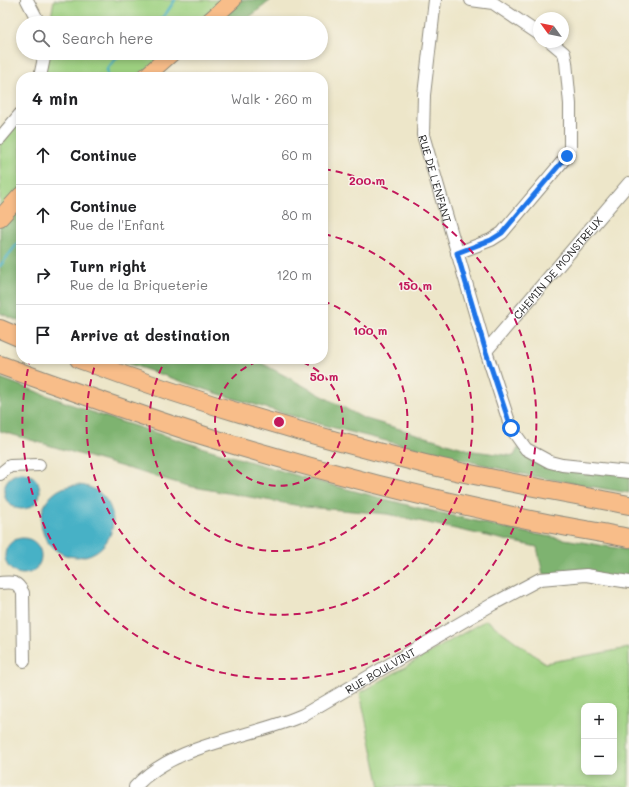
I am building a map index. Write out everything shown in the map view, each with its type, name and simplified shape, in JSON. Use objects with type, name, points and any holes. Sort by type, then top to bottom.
[{"type":"highway","points":[[0,329],[16,336]]},
{"type":"highway","points":[[93,364],[217,406],[321,437],[433,466],[531,487],[629,505]]},
{"type":"highway","points":[[0,365],[104,403],[208,437],[312,468],[524,519],[629,538]]},
{"type":"main road","points":[[215,16],[233,0]]},
{"type":"main road","points":[[151,72],[164,60]]},
{"type":"main road","points":[[0,218],[16,200]]},
{"type":"street","points":[[27,0],[35,16]]},
{"type":"street","name":"RUE DE L'ENFANT","points":[[435,0],[424,95],[423,135],[486,352],[511,428],[526,449],[550,462],[562,465],[629,472]]},
{"type":"street","points":[[471,0],[493,3],[533,30]]},
{"type":"street","points":[[457,253],[491,240],[502,233],[567,156],[570,147],[570,104],[566,62],[564,53],[558,48]]},
{"type":"street","points":[[41,72],[44,60]]},
{"type":"street","points":[[0,138],[16,119]]},
{"type":"street","name":"CHEMIN DE MONSTREUX","points":[[486,352],[629,183]]},
{"type":"street","points":[[0,474],[10,466],[39,465]]},
{"type":"street","name":"RUE BOULVINT","points":[[135,787],[144,777],[177,757],[223,741],[284,723],[303,715],[486,607],[540,579],[586,575],[629,582]]},
{"type":"street","points":[[0,583],[14,582],[24,593],[24,661]]},
{"type":"green space","points":[[54,0],[223,0],[207,16],[51,16]]},
{"type":"green space","points":[[231,0],[271,0],[251,16],[221,16]]},
{"type":"green space","points":[[43,60],[164,60],[152,72],[40,72]]},
{"type":"green space","points":[[16,116],[16,210],[0,226],[0,137]]},
{"type":"green space","points":[[16,209],[16,320],[0,313],[0,227]]},
{"type":"green space","points":[[130,364],[263,364],[363,418],[473,451],[514,456],[518,448],[544,464],[629,474],[629,493],[531,476],[430,452],[323,425],[219,394]]},
{"type":"green space","points":[[0,378],[100,415],[309,479],[415,507],[523,532],[629,550],[629,578],[543,574],[537,547],[387,514],[306,507],[188,486],[0,431]]},
{"type":"green space","points":[[486,620],[545,663],[629,648],[629,787],[380,787],[360,693]]},
{"type":"water","points":[[26,473],[35,478],[39,484],[39,498],[35,504],[26,509],[18,509],[9,504],[5,498],[4,487],[9,478],[15,474]]},
{"type":"water","points":[[77,485],[97,491],[107,501],[113,521],[107,541],[97,551],[77,557],[57,551],[47,541],[41,521],[47,501],[57,491]]},
{"type":"water","points":[[27,538],[36,543],[40,549],[40,563],[36,569],[27,574],[19,574],[10,569],[6,563],[5,552],[10,543],[16,539]]},
{"type":"waterway","points":[[164,16],[175,0]]},
{"type":"waterway","points":[[107,72],[107,69],[115,60]]},
{"type":"waterway","points":[[0,266],[16,245]]},
{"type":"route","points":[[511,428],[486,352],[457,253],[491,240],[502,233],[567,156]]}]
